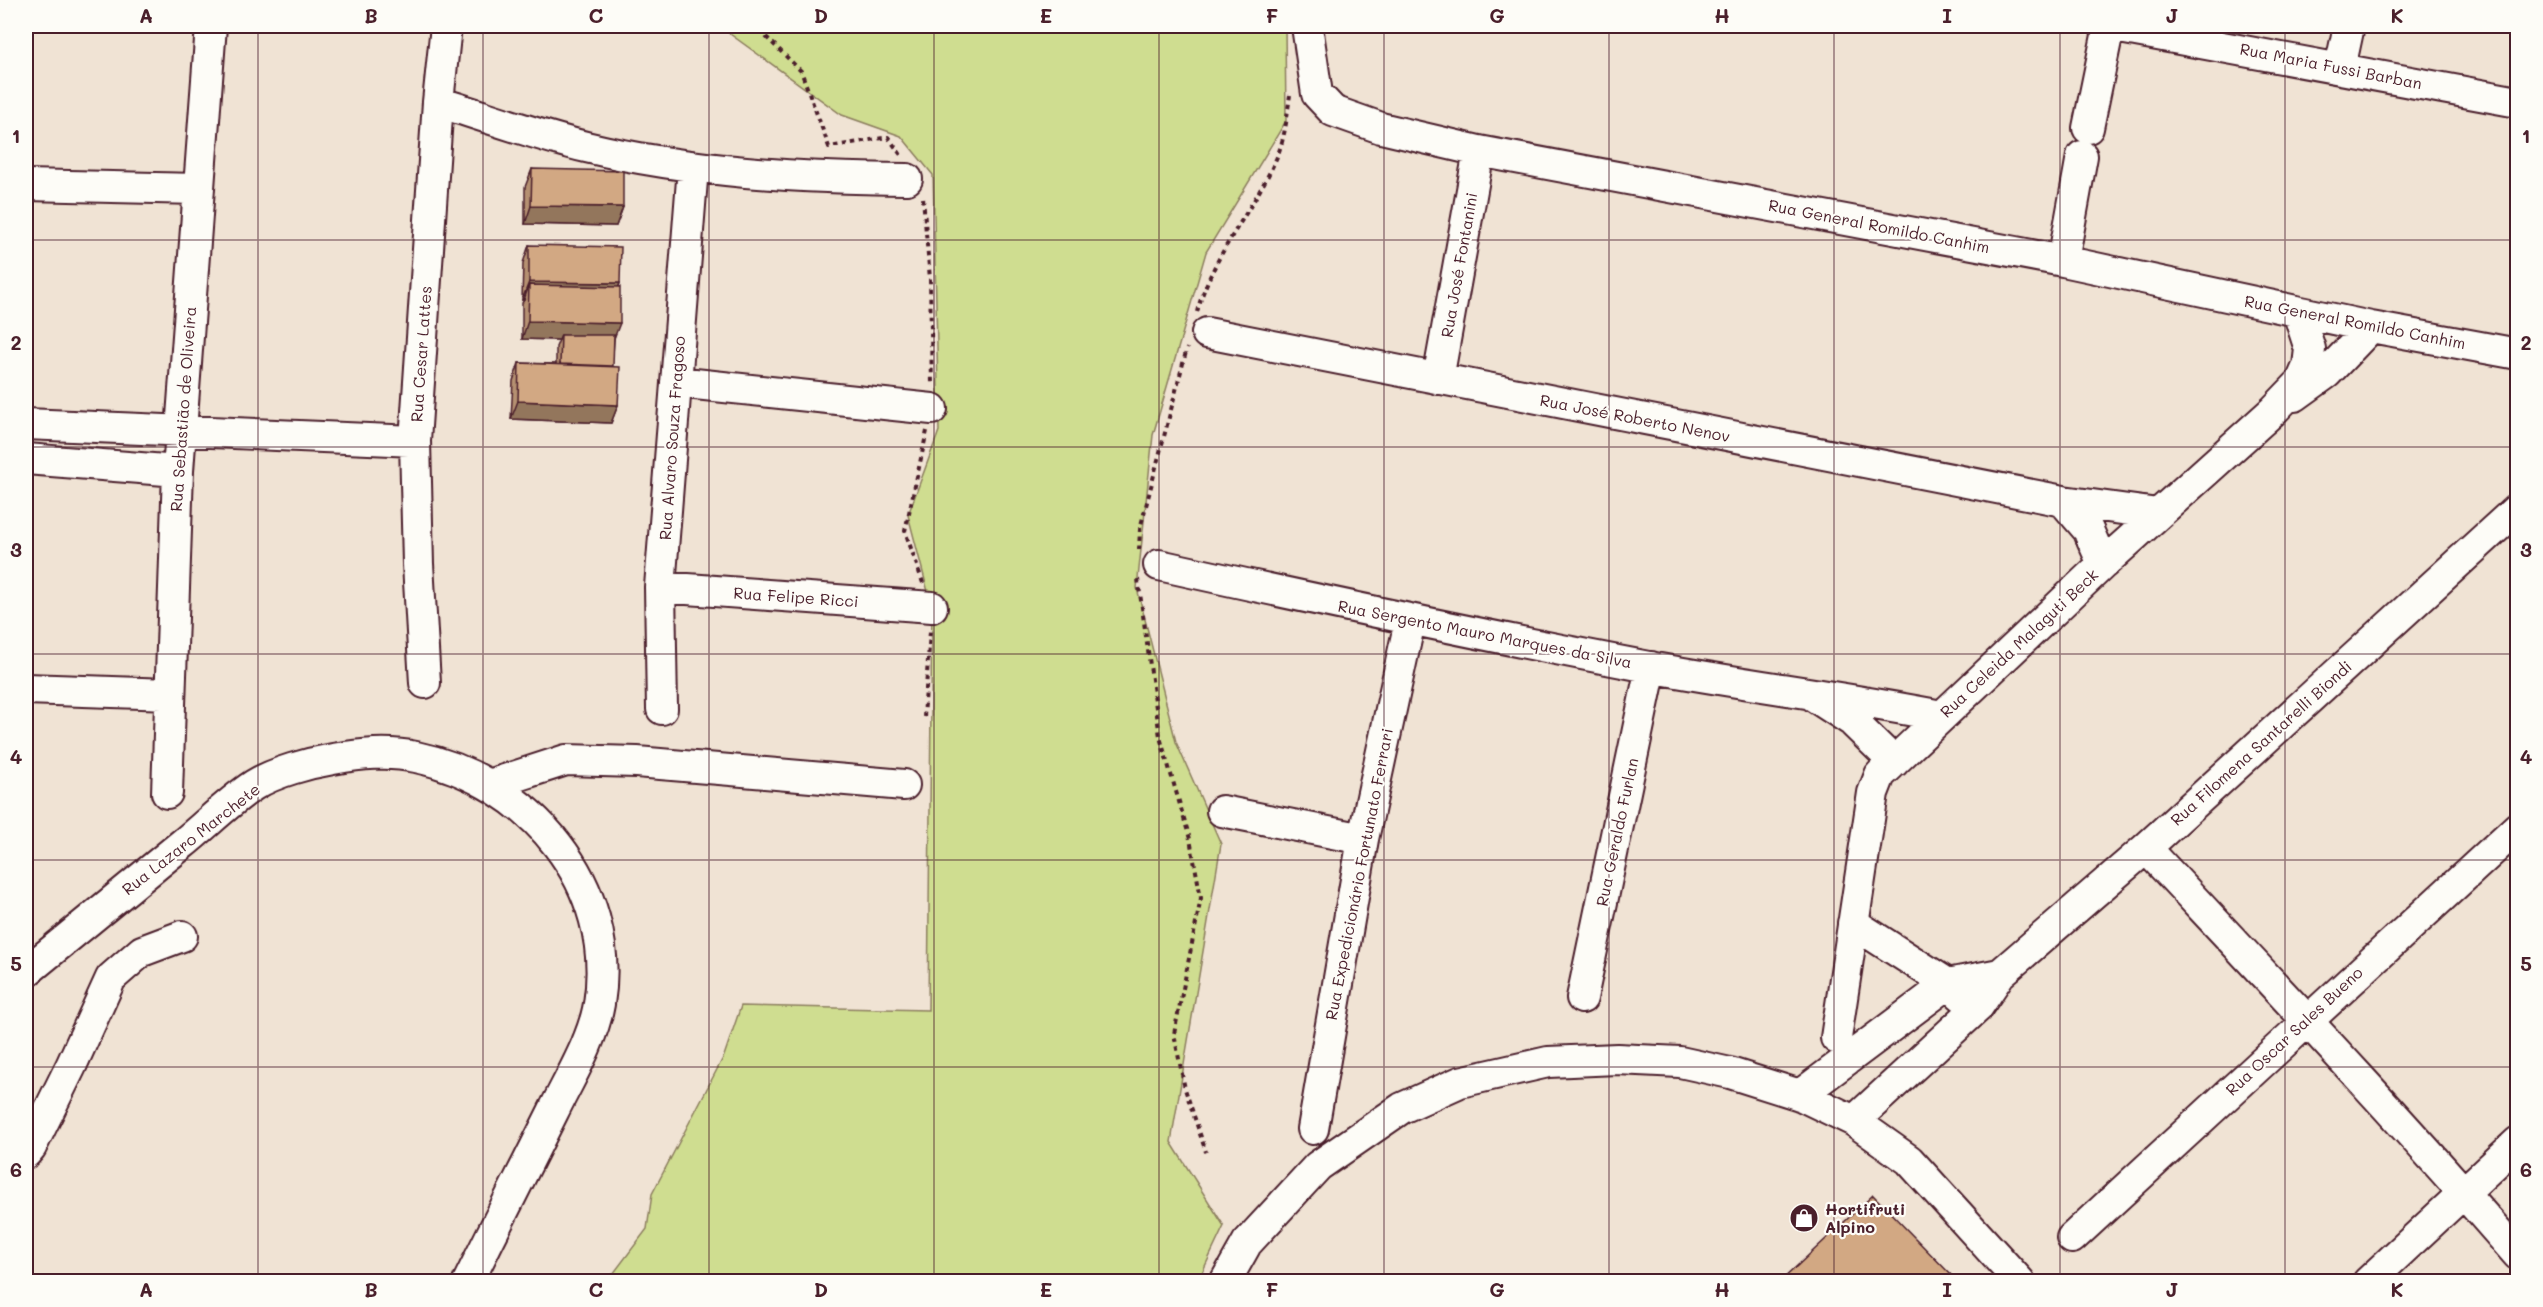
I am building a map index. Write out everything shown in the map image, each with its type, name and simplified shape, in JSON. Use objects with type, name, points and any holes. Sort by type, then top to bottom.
[{"type":"street","name":"Rua Sebastião de Oliveira","points":[[167,793],[178,471],[211,26]]},
{"type":"street","name":"Rua Cesar Lattes","points":[[425,683],[418,564],[415,441],[438,102],[446,26]]},
{"type":"street","name":"Rua General Romildo Canhim","points":[[1306,26],[1317,94],[1333,111],[1346,118],[1381,128],[1479,151],[2063,261],[2298,312],[2517,354]]},
{"type":"street","points":[[2063,261],[2109,26]]},
{"type":"street","name":"Rua Maria Fussi Barban","points":[[2109,26],[2517,102]]},
{"type":"street","points":[[2340,68],[2349,26]]},
{"type":"street","points":[[438,102],[585,147],[693,167],[853,179],[911,177]]},
{"type":"street","name":"Rua José Fontanini","points":[[1438,380],[1479,151]]},
{"type":"street","name":"Rua Alvaro Souza Fragoso","points":[[662,709],[660,587],[693,167]]},
{"type":"street","points":[[26,185],[198,189]]},
{"type":"street","name":"Rua Celeida Malaguti Beck","points":[[1836,1038],[1872,793],[1880,775],[2103,564],[2273,411],[2301,382],[2308,366],[2310,349],[2298,312]]},
{"type":"street","name":"Rua Celeida Malaguti Beck","points":[[2273,411],[2327,373],[2372,327]]},
{"type":"street","name":"Rua José Roberto Nenov","points":[[1207,333],[2063,501],[2158,514]]},
{"type":"street","points":[[676,382],[932,409]]},
{"type":"street","points":[[26,424],[415,441]]},
{"type":"street","points":[[26,459],[178,471]]},
{"type":"street","points":[[2063,501],[2088,530],[2103,564]]},
{"type":"street","name":"Rua Filomena Santarelli Biondi","points":[[1854,1121],[1977,1008],[2000,974],[2146,848],[2517,508]]},
{"type":"street","name":"Rua Sergento Mauro Marques da Silva","points":[[1159,565],[1410,621],[1813,696],[1857,700],[1941,716]]},
{"type":"street","name":"Rua Felipe Ricci","points":[[660,587],[932,607]]},
{"type":"street","name":"Rua Expedicionário Fortunato Ferrari","points":[[1313,1129],[1363,839],[1410,621]]},
{"type":"street","name":"Rua Geraldo Furlan","points":[[1582,998],[1651,667]]},
{"type":"street","points":[[26,689],[170,694]]},
{"type":"street","name":"Rua Sergento Mauro Marques da Silva","points":[[1813,696],[1852,721],[1894,762]]},
{"type":"street","name":"Rua Lazaro Marchete","points":[[26,972],[255,784],[309,763],[369,753],[415,757],[459,770],[489,785],[538,822],[567,855],[583,883],[593,909],[602,959],[599,1006],[582,1053],[468,1281]]},
{"type":"street","points":[[489,785],[566,760],[637,762],[904,785]]},
{"type":"street","points":[[1222,811],[1363,839]]},
{"type":"street","name":"Rua Oscar Sales Bueno","points":[[2072,1238],[2517,827]]},
{"type":"street","points":[[2146,848],[2463,1191],[2517,1255]]},
{"type":"street","points":[[1853,924],[1948,984],[1977,1008]]},
{"type":"street","points":[[26,1153],[72,1066],[111,978],[142,951],[182,936]]},
{"type":"street","name":"Rua Filomena Santarelli Biondi","points":[[1948,984],[2000,974]]},
{"type":"street","points":[[1800,1095],[1948,984]]},
{"type":"street","points":[[1225,1281],[1247,1243],[1318,1166],[1402,1108],[1460,1082],[1548,1062],[1617,1059],[1680,1062],[1730,1073],[1800,1095],[1854,1121],[1908,1160],[2020,1281]]},
{"type":"street","points":[[2368,1281],[2517,1142]]},
{"type":"path","points":[[752,26],[757,28],[801,71],[829,147],[888,137],[911,177],[930,279],[932,409],[905,531],[932,607],[924,717]]},
{"type":"green space","points":[[719,26],[1285,26],[1286,121],[1206,252],[1153,435],[1137,588],[1176,742],[1221,844],[1171,1142],[1224,1226],[1198,1281],[607,1282],[647,1229],[652,1194],[724,1056],[741,1006],[928,1010],[932,607],[908,515],[939,431],[933,175],[901,136],[842,115]]},
{"type":"building","points":[[532,169],[623,171],[623,207],[531,206]]},
{"type":"building","points":[[529,245],[621,247],[620,283],[529,282]]},
{"type":"building","points":[[529,285],[620,287],[620,323],[528,321]]},
{"type":"building","points":[[561,335],[614,335],[613,366],[560,364]]},
{"type":"building","points":[[519,363],[620,367],[618,405],[518,401]]},
{"type":"building","points":[[1873,1195],[1957,1281],[1781,1281]]},
{"type":"place","name":"Hortifruti Alpino","points":[[1804,1218]]}]
